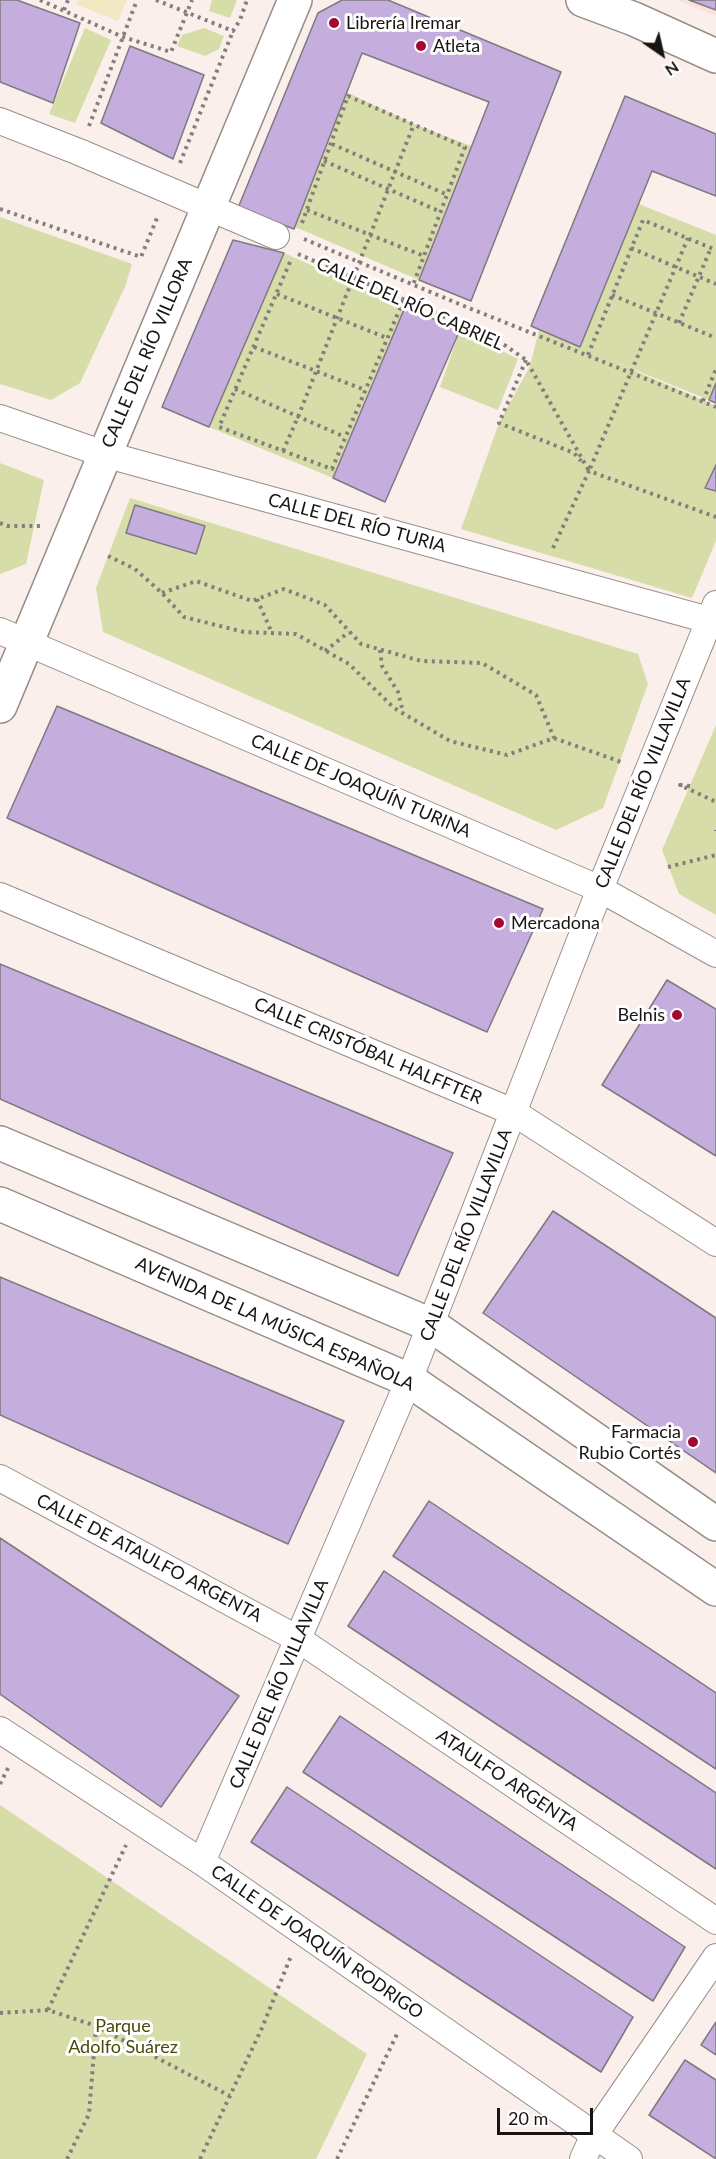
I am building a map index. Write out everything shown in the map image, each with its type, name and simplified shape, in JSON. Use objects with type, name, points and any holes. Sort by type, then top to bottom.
[{"type":"street","name":"CALLE DEL RÍO VILLORA","points":[[0,706],[13,637],[104,454],[295,0]]},
{"type":"street","points":[[584,0],[634,19],[716,56]]},
{"type":"street","points":[[0,121],[79,152],[289,242]]},
{"type":"street","name":"CALLE DEL RÍO TURIA","points":[[0,418],[104,454],[541,573],[714,615]]},
{"type":"street","name":"CALLE DEL RÍO VILLAVILLA","points":[[202,1862],[409,1380],[600,889],[714,615]]},
{"type":"street","name":"CALLE DE JOAQUÍN TURINA","points":[[13,637],[600,889],[716,954]]},
{"type":"street","name":"CALLE CRISTÓBAL HALFFTER","points":[[0,896],[513,1112],[716,1243]]},
{"type":"street","points":[[0,1143],[431,1325],[716,1524]]},
{"type":"street","name":"AVENIDA DE LA MÚSICA ESPAÑOLA","points":[[0,1204],[409,1380],[716,1589]]},
{"type":"street","name":"CALLE DE ATAULFO ARGENTA","points":[[0,1478],[298,1639]]},
{"type":"street","name":"ATAULFO ARGENTA","points":[[298,1639],[716,1921]]},
{"type":"street","name":"CALLE DE JOAQUÍN RODRIGO","points":[[0,1730],[202,1862],[629,2159]]},
{"type":"street","points":[[583,2159],[594,2135],[716,1957]]},
{"type":"path","points":[[40,0],[123,37],[171,52],[192,0]]},
{"type":"path","points":[[64,10],[68,0]]},
{"type":"path","points":[[79,152],[137,0]]},
{"type":"path","points":[[156,0],[233,30]]},
{"type":"path","points":[[0,209],[141,257],[247,0]]},
{"type":"path","points":[[300,228],[348,96],[465,147],[413,285]]},
{"type":"path","points":[[283,451],[414,124]]},
{"type":"path","points":[[332,144],[448,195]]},
{"type":"path","points":[[324,161],[441,212]]},
{"type":"path","points":[[306,210],[424,256]]},
{"type":"path","points":[[588,355],[643,220],[714,249],[679,323]]},
{"type":"path","points":[[541,573],[589,471],[688,238]]},
{"type":"path","points":[[404,298],[332,469],[219,427],[277,294],[289,242],[358,262],[716,407]]},
{"type":"path","name":"CALLE DEL RÍO CABRIEL","points":[[289,242],[352,276],[496,341],[526,360],[589,471]]},
{"type":"path","points":[[632,248],[716,284]]},
{"type":"path","points":[[277,294],[387,338]]},
{"type":"path","points":[[612,295],[716,338]]},
{"type":"path","points":[[254,347],[365,390]]},
{"type":"path","points":[[526,360],[499,423],[574,453],[589,471],[716,517]]},
{"type":"path","points":[[703,401],[716,369]]},
{"type":"path","points":[[236,389],[345,437]]},
{"type":"path","points":[[108,556],[135,569],[162,592],[184,617],[244,632],[296,634],[349,664],[394,708],[450,741],[507,755],[554,738],[647,772]]},
{"type":"path","points":[[162,592],[196,582],[252,601],[284,589],[325,605],[361,644],[421,661],[482,663],[536,695],[554,738]]},
{"type":"path","points":[[257,599],[272,633]]},
{"type":"path","points":[[325,651],[349,632]]},
{"type":"path","points":[[380,650],[381,666],[398,692],[403,713]]},
{"type":"path","points":[[690,786],[680,785],[716,802]]},
{"type":"path","points":[[669,867],[716,855]]},
{"type":"path","points":[[48,2010],[138,1820]]},
{"type":"path","points":[[200,2159],[262,2028],[301,1931]]},
{"type":"path","points":[[338,2159],[410,2007]]},
{"type":"path","points":[[0,2013],[48,2010],[96,2026],[230,2096]]},
{"type":"path","points":[[67,2159],[89,2114],[96,2026]]},
{"type":"shaded area","points":[[677,0],[716,0],[716,16]]},
{"type":"green space","points":[[212,0],[237,0],[230,18],[209,11]]},
{"type":"green space","points":[[85,28],[111,40],[75,123],[49,114]]},
{"type":"green space","points":[[204,28],[224,36],[219,49],[205,56],[177,46],[182,35]]},
{"type":"green space","points":[[346,92],[414,124],[471,146],[419,280],[295,227]]},
{"type":"green space","points":[[639,204],[716,235],[716,383],[709,400],[613,361],[716,406],[716,541],[692,598],[461,529],[499,423],[530,366],[539,330],[580,347]]},
{"type":"green space","points":[[0,217],[132,264],[125,287],[80,383],[51,400],[0,384]]},
{"type":"green space","points":[[284,253],[405,307],[333,478],[209,427]]},
{"type":"green space","points":[[460,330],[518,359],[498,410],[440,387]]},
{"type":"green space","points":[[0,463],[44,480],[26,564],[0,574]]},
{"type":"green space","points":[[130,498],[638,654],[648,684],[603,808],[556,830],[103,632],[96,588]]},
{"type":"green space","points":[[716,725],[716,915],[679,894],[662,850]]},
{"type":"green space","name":"Parque Adolfo Suárez","points":[[0,1805],[367,2054],[316,2159],[0,2159]]},
{"type":"sand","points":[[78,0],[127,0],[118,21],[77,5]]},
{"type":"building","points":[[0,0],[17,0],[80,23],[53,103],[0,82]]},
{"type":"building","points":[[342,0],[388,0],[561,72],[471,301],[419,280],[489,102],[362,53],[294,229],[238,208],[318,13]]},
{"type":"building","points":[[689,0],[716,0],[716,10]]},
{"type":"building","points":[[130,46],[204,75],[173,159],[101,123]]},
{"type":"building","points":[[625,96],[716,134],[716,196],[652,171],[580,347],[531,326]]},
{"type":"building","points":[[233,240],[284,253],[209,427],[162,407]]},
{"type":"building","points":[[405,307],[460,330],[385,502],[333,478]]},
{"type":"building","points":[[716,383],[716,403],[709,400]]},
{"type":"building","points":[[716,465],[716,491],[705,488]]},
{"type":"building","points":[[135,505],[205,526],[196,554],[126,533]]},
{"type":"building","points":[[57,706],[543,909],[487,1032],[7,818]]},
{"type":"building","points":[[0,964],[453,1153],[398,1276],[0,1099]]},
{"type":"building","points":[[667,980],[716,1009],[716,1156],[602,1085]]},
{"type":"building","points":[[553,1211],[716,1318],[716,1473],[483,1313]]},
{"type":"building","points":[[0,1277],[344,1421],[288,1544],[0,1415]]},
{"type":"building","points":[[429,1501],[716,1693],[716,1769],[393,1556]]},
{"type":"building","points":[[0,1538],[239,1696],[161,1807],[0,1694]]},
{"type":"building","points":[[384,1571],[716,1793],[716,1869],[348,1626]]},
{"type":"building","points":[[340,1716],[685,1947],[653,2001],[303,1772]]},
{"type":"building","points":[[287,1787],[633,2017],[601,2072],[251,1842]]},
{"type":"building","points":[[716,2022],[716,2055],[701,2045]]},
{"type":"building","points":[[685,2060],[716,2080],[716,2159],[649,2115]]},
{"type":"place","name":"Librería Iremar","points":[[334,23]]},
{"type":"place","name":"Atleta","points":[[421,46]]},
{"type":"place","name":"Mercadona","points":[[499,923]]},
{"type":"place","name":"Belnis","points":[[677,1015]]},
{"type":"place","name":"Farmacia Rubio Cortés","points":[[693,1442]]}]
